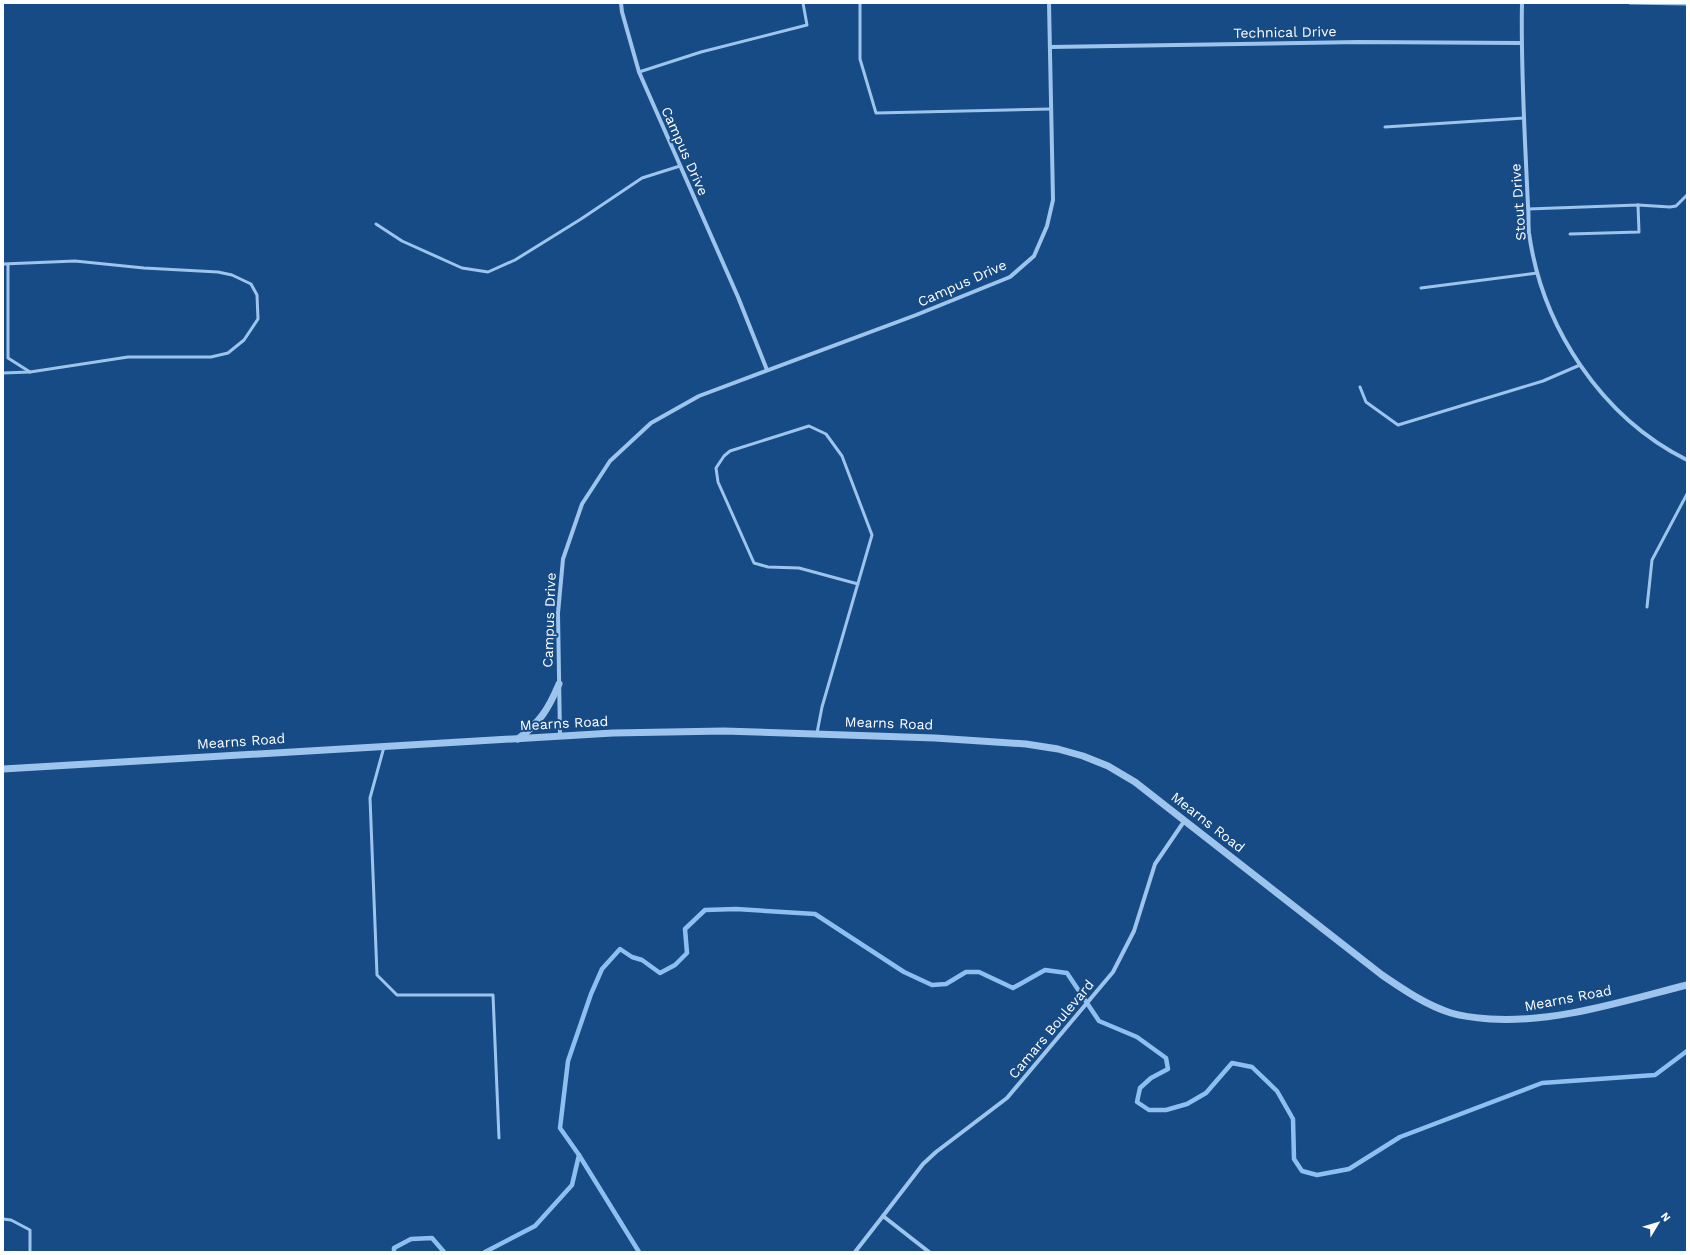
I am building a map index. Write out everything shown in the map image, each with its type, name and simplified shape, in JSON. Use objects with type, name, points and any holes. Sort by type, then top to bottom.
[{"type":"street","name":"Campus Drive","points":[[621,3],[622,12],[639,72],[738,297],[768,370]]},
{"type":"street","name":"Campus Drive","points":[[560,736],[558,613],[562,559],[582,504],[610,461],[651,423],[699,396],[916,315],[1010,277],[1034,256],[1047,226],[1053,200],[1049,3]]},
{"type":"street","name":"Stout Drive","points":[[1522,3],[1521,43],[1529,232],[1537,273],[1542,289],[1554,320],[1580,365],[1618,411],[1664,446],[1687,460]]},
{"type":"street","name":"Technical Drive","points":[[1050,47],[1359,42],[1521,43]]},
{"type":"street","points":[[518,739],[540,719],[550,705],[559,684]]},
{"type":"street","name":"Mearns Road","points":[[3,769],[267,752],[384,747],[614,733],[716,731],[817,733],[935,738],[1026,744],[1058,749],[1083,756],[1108,766],[1135,782],[1382,975],[1424,1002],[1452,1014],[1472,1018],[1514,1020],[1545,1018],[1572,1013],[1687,985]]},
{"type":"street","name":"Camars Boulevard","points":[[855,1252],[923,1164],[936,1152],[1007,1098],[1113,972],[1134,931],[1154,864],[1185,820]]},
{"type":"street","points":[[883,1216],[929,1252]]},
{"type":"lane","points":[[639,72],[701,52],[807,25],[803,3]]},
{"type":"lane","points":[[860,3],[860,59],[876,113],[1051,108]]},
{"type":"lane","points":[[1630,3],[1687,4]]},
{"type":"lane","points":[[1385,127],[1524,118]]},
{"type":"lane","points":[[376,224],[402,241],[462,268],[488,272],[515,260],[581,219],[642,178],[680,166]]},
{"type":"lane","points":[[1528,210],[1638,205],[1670,207],[1676,206],[1687,195]]},
{"type":"lane","points":[[1570,234],[1639,232],[1638,205]]},
{"type":"lane","points":[[3,264],[75,260],[144,268],[218,272],[232,275],[251,284],[257,295],[258,319],[244,340],[228,352],[211,357],[128,358],[30,372],[3,373]]},
{"type":"lane","points":[[8,264],[8,358],[30,372]]},
{"type":"lane","points":[[1421,288],[1537,273]]},
{"type":"lane","points":[[1360,387],[1366,402],[1398,425],[1543,381],[1580,365]]},
{"type":"lane","points":[[817,733],[822,706],[858,584],[872,535],[842,456],[826,434],[809,426],[730,451],[724,456],[716,468],[718,482],[754,563],[768,567],[799,568],[858,584]]},
{"type":"lane","points":[[1647,607],[1652,560],[1687,494]]},
{"type":"lane","points":[[384,747],[370,798],[377,975],[397,995],[493,994],[499,1138]]},
{"type":"lane","points":[[3,1219],[11,1220],[30,1230],[30,1252]]},
{"type":"waterway","points":[[639,1252],[579,1155],[560,1128],[568,1061],[591,994],[602,969],[620,949],[632,957],[642,960],[660,973],[675,965],[687,953],[685,929],[705,910],[736,909],[815,914],[904,972],[932,985],[946,984],[966,972],[979,972],[1013,988],[1045,970],[1067,973],[1099,1021],[1137,1037],[1166,1058],[1168,1069],[1151,1078],[1140,1088],[1137,1102],[1149,1110],[1166,1110],[1187,1104],[1206,1093],[1232,1063],[1252,1067],[1277,1091],[1293,1119],[1294,1159],[1302,1171],[1317,1175],[1349,1169],[1400,1137],[1542,1083],[1655,1075],[1687,1051]]},
{"type":"waterway","points":[[485,1252],[535,1226],[572,1185],[579,1155]]},
{"type":"waterway","points":[[394,1252],[394,1248],[411,1239],[432,1238],[444,1252]]}]
